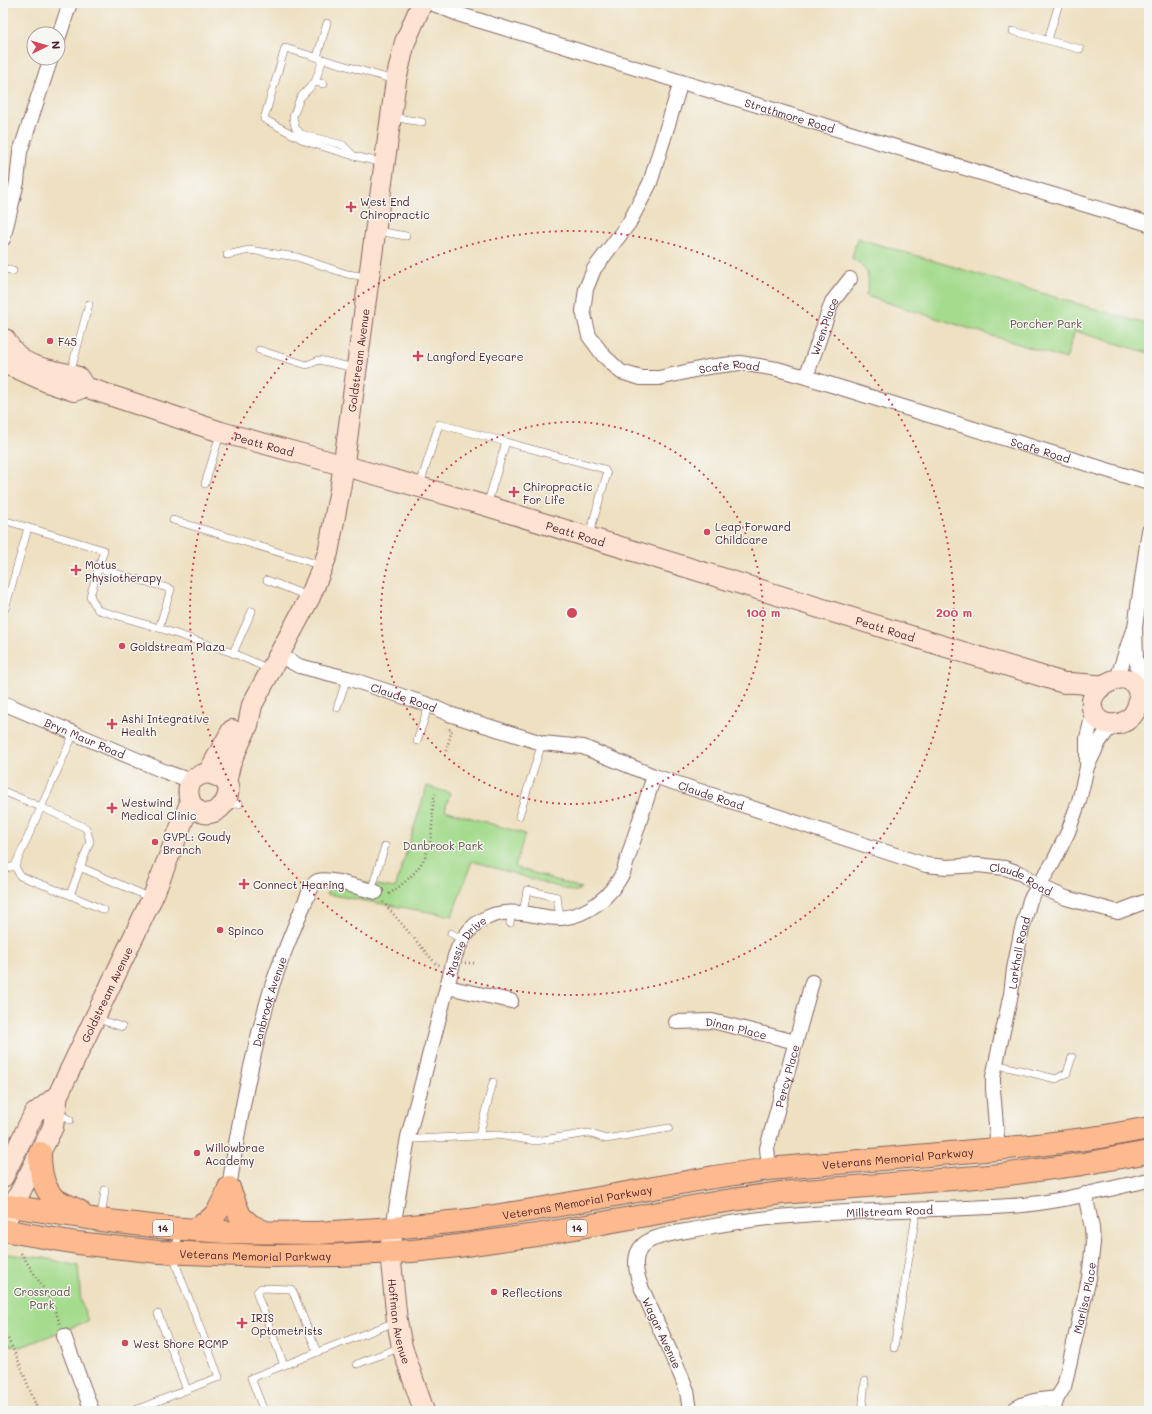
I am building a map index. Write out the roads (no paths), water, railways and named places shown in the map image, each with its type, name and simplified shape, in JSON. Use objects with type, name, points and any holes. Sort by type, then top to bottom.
[{"type":"main road","name":"Veterans Memorial Parkway","points":[[8,1206],[100,1220],[186,1230],[318,1233],[393,1228],[469,1220],[537,1210],[714,1177],[769,1169],[998,1150],[1100,1137],[1149,1128]]},
{"type":"main road","name":"Veterans Memorial Parkway","points":[[3,1230],[77,1243],[176,1253],[267,1256],[339,1256],[458,1246],[529,1236],[718,1202],[781,1193],[1001,1175],[1082,1164],[1149,1152]]},
{"type":"main road","points":[[40,1153],[40,1167],[44,1185],[56,1200],[100,1220]]},
{"type":"main road","points":[[186,1230],[207,1223],[219,1211],[229,1188]]},
{"type":"main road","points":[[229,1188],[240,1216],[250,1225],[264,1232]]},
{"type":"street","points":[[62,26],[70,3]]},
{"type":"street","name":"Goldstream Avenue","points":[[3,1226],[8,1206],[40,1153],[61,1109],[94,1018],[153,896],[178,857],[196,792],[238,718],[252,705],[276,663],[310,597],[328,553],[344,465],[396,80],[405,42],[422,3]]},
{"type":"street","name":"Strathmore Road","points":[[431,3],[461,15],[1149,224]]},
{"type":"street","points":[[3,239],[17,182],[20,152],[49,66]]},
{"type":"street","name":"Scafe Road","points":[[681,82],[650,183],[629,223],[594,269],[586,289],[583,311],[589,336],[603,355],[621,372],[641,378],[659,378],[708,367],[740,363],[777,369],[1149,483]]},
{"type":"street","name":"Wren Place","points":[[806,377],[832,302],[850,279]]},
{"type":"street","name":"Peatt Road","points":[[3,353],[13,352],[30,365],[78,377],[85,387],[221,432],[487,506],[1064,684],[1076,682],[1092,686],[1109,682]]},
{"type":"street","name":"Peatt Road","points":[[3,353],[16,368],[47,382],[74,391],[85,387]]},
{"type":"street","points":[[1135,627],[1136,658],[1145,690],[1146,700],[1134,720],[1104,723],[1098,720],[1093,712],[1094,695],[1119,673],[1135,627],[1145,589],[1149,531]]},
{"type":"street","name":"Claude Road","points":[[276,663],[299,666],[347,678],[429,705],[449,714],[542,743],[583,747],[654,776],[926,865],[941,867],[978,865],[998,867],[1022,874],[1039,886],[1066,898],[1118,912],[1144,902]]},
{"type":"street","points":[[1109,682],[1121,678],[1128,678],[1135,680],[1145,690]]},
{"type":"street","name":"Peatt Road","points":[[1064,684],[1072,694],[1093,712]]},
{"type":"street","name":"Bryn Maur Road","points":[[3,703],[166,772],[196,792]]},
{"type":"street","name":"Goldstream Avenue","points":[[226,794],[230,765],[248,725],[252,705]]},
{"type":"street","name":"Larkhall Road","points":[[1087,767],[1087,738],[1093,712]]},
{"type":"street","name":"Larkhall Road","points":[[998,1150],[993,1089],[995,1064],[1011,994],[1014,968],[1021,933],[1030,900],[1054,861],[1068,832],[1079,800],[1087,767],[1099,742],[1107,730],[1134,720]]},
{"type":"street","points":[[219,776],[226,794],[218,810],[211,813],[196,792],[219,776]]},
{"type":"street","name":"Massie Drive","points":[[393,1228],[408,1137],[459,943],[470,930],[489,916],[500,913],[515,916],[560,918],[573,916],[595,906],[618,884],[623,873],[654,776]]},
{"type":"street","name":"Danbrook Avenue","points":[[229,1188],[241,1117],[261,1025],[286,948],[311,888],[317,882],[325,880],[350,885],[376,894]]},
{"type":"street","name":"Percy Place","points":[[769,1169],[767,1148],[812,982]]},
{"type":"street","points":[[447,987],[511,1001]]},
{"type":"street","name":"Dinan Place","points":[[676,1022],[712,1022],[796,1042]]},
{"type":"street","name":"Goldstream Avenue","points":[[3,1177],[34,1114],[61,1109]]},
{"type":"street","name":"Millstream Road","points":[[638,1255],[641,1247],[654,1239],[724,1224],[846,1211],[1011,1206],[1050,1201],[1149,1180]]},
{"type":"street","name":"Marlisa Place","points":[[1015,1411],[1016,1408],[1024,1403],[1039,1400],[1055,1405],[1064,1387],[1090,1278],[1092,1228],[1086,1194]]},
{"type":"street","name":"Hoffman Avenue","points":[[393,1228],[390,1252],[397,1321],[402,1347],[419,1406]]},
{"type":"street","name":"Wagar Avenue","points":[[638,1255],[635,1267],[637,1276],[682,1378],[687,1391],[690,1411]]},
{"type":"street","points":[[64,1336],[92,1411]]},
{"type":"lane","points":[[1048,40],[1059,3]]},
{"type":"lane","points":[[326,23],[315,82],[300,98],[293,117],[295,127],[301,134],[343,146],[354,156]]},
{"type":"lane","points":[[1013,30],[1080,49]]},
{"type":"lane","points":[[384,164],[307,142],[264,119],[285,48],[396,80]]},
{"type":"lane","points":[[315,82],[324,84]]},
{"type":"lane","points":[[391,117],[422,122]]},
{"type":"lane","points":[[375,231],[406,236]]},
{"type":"lane","points":[[227,255],[249,250],[297,257],[347,274],[369,277]]},
{"type":"lane","points":[[3,268],[13,270]]},
{"type":"lane","points":[[70,374],[89,304]]},
{"type":"lane","points":[[259,350],[307,365],[319,360],[357,368]]},
{"type":"lane","points":[[419,487],[439,424],[604,470],[607,474],[588,538]]},
{"type":"lane","points":[[205,484],[221,432]]},
{"type":"lane","points":[[487,506],[506,442]]},
{"type":"lane","points":[[3,520],[104,550],[90,596],[98,610],[159,628],[233,653],[276,663]]},
{"type":"lane","points":[[173,520],[323,567]]},
{"type":"lane","points":[[3,608],[5,609],[28,528]]},
{"type":"lane","points":[[98,568],[171,589],[159,628]]},
{"type":"lane","points":[[267,580],[310,597]]},
{"type":"lane","points":[[233,653],[252,610]]},
{"type":"lane","points":[[337,708],[347,678]]},
{"type":"lane","points":[[417,741],[429,705]]},
{"type":"lane","points":[[15,866],[74,733]]},
{"type":"lane","points":[[519,816],[542,743]]},
{"type":"lane","points":[[3,791],[86,828],[90,841],[70,895]]},
{"type":"lane","points":[[376,894],[384,846]]},
{"type":"lane","points":[[3,869],[15,866]]},
{"type":"lane","points":[[15,866],[20,876],[104,910]]},
{"type":"lane","points":[[80,868],[153,896]]},
{"type":"lane","points":[[515,916],[527,890],[557,897],[560,918]]},
{"type":"lane","points":[[94,1018],[122,1027]]},
{"type":"lane","points":[[995,1064],[1056,1079],[1067,1073],[1072,1057]]},
{"type":"lane","points":[[479,1136],[493,1082]]},
{"type":"lane","points":[[408,1137],[416,1139],[497,1135],[536,1141],[589,1133],[606,1139],[669,1128]]},
{"type":"lane","points":[[100,1220],[105,1190]]},
{"type":"lane","points":[[894,1348],[917,1209]]},
{"type":"lane","points":[[133,1411],[219,1377],[176,1265],[176,1253],[186,1230]]},
{"type":"lane","points":[[284,1365],[258,1297],[257,1292],[261,1288],[291,1289],[317,1352]]},
{"type":"lane","points":[[158,1314],[187,1390]]},
{"type":"lane","points":[[264,1411],[251,1378],[397,1321]]},
{"type":"lane","points":[[357,1364],[402,1347]]},
{"type":"lane","points":[[862,1411],[865,1381]]},
{"type":"place","name":"West End Chiropractic","points":[[351,207]]},
{"type":"place","name":"F45","points":[[50,341]]},
{"type":"place","name":"Langford Eyecare","points":[[418,356]]},
{"type":"place","name":"Chiropractic For Life","points":[[514,492]]},
{"type":"place","name":"Leap Forward Childcare","points":[[707,532]]},
{"type":"place","name":"Motus Physiotherapy","points":[[76,570]]},
{"type":"place","name":"Goldstream Plaza","points":[[122,646]]},
{"type":"place","name":"Ashi Integrative Health","points":[[112,724]]},
{"type":"place","name":"Westwind Medical Clinic","points":[[112,808]]},
{"type":"place","name":"GVPL: Goudy Branch","points":[[155,842]]},
{"type":"place","name":"Connect Hearing","points":[[244,884]]},
{"type":"place","name":"Spinco","points":[[220,930]]},
{"type":"place","name":"Willowbrae Academy","points":[[197,1153]]},
{"type":"place","name":"Reflections","points":[[494,1292]]},
{"type":"place","name":"IRIS Optometrists","points":[[242,1323]]},
{"type":"place","name":"West Shore RCMP","points":[[125,1343]]},
{"type":"park label","name":"Porcher Park","points":[[1046,323]]},
{"type":"park label","name":"Danbrook Park","points":[[443,845]]},
{"type":"park label","name":"Crossroad Park","points":[[42,1297]]}]
